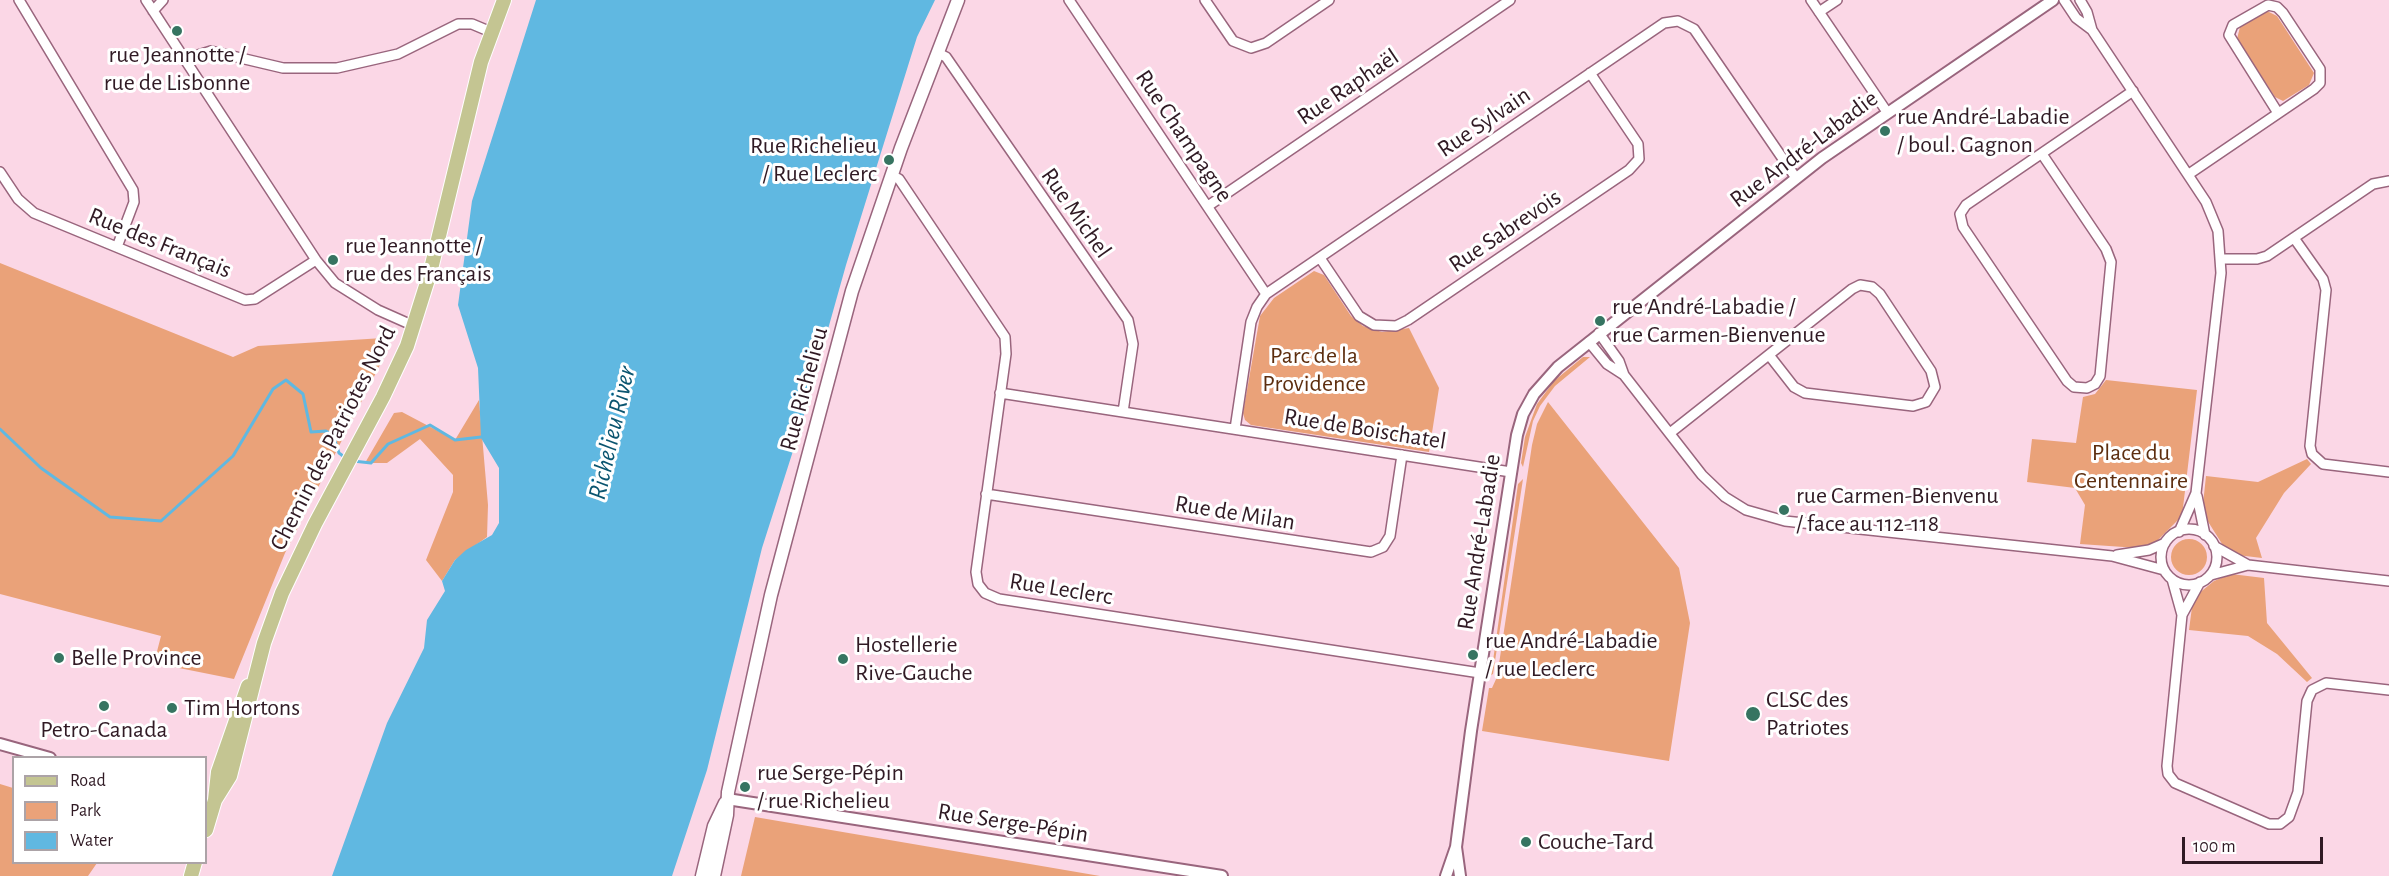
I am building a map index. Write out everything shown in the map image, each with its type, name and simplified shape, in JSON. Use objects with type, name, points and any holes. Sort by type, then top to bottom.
[{"type":"main road","name":"Chemin des Patriotes Nord","points":[[207,822],[210,798],[233,767],[262,651],[294,565],[393,378],[414,326],[430,273],[466,115],[491,32],[504,0]]},
{"type":"main road","name":"Rue Richelieu","points":[[714,876],[727,817],[727,799],[778,569],[852,291],[891,175],[958,0]]},
{"type":"main road","name":"Rue Richelieu","points":[[702,876],[714,826],[727,799]]},
{"type":"street","points":[[19,0],[135,195],[117,247]]},
{"type":"street","points":[[146,0],[316,260],[335,283],[378,310],[414,326]]},
{"type":"street","points":[[153,11],[163,0]]},
{"type":"street","name":"Rue Champagne","points":[[1069,0],[1266,294]]},
{"type":"street","points":[[1205,0],[1231,38],[1244,46],[1263,45],[1329,0]]},
{"type":"street","name":"Rue Raphaël","points":[[1208,206],[1510,0]]},
{"type":"street","points":[[1811,0],[1887,112]]},
{"type":"street","points":[[1819,12],[1837,0]]},
{"type":"street","name":"Rue André-Labadie","points":[[1446,876],[1456,847],[1480,673],[1519,425],[1530,400],[1547,377],[1588,342],[1796,178],[1887,112],[2053,0]]},
{"type":"street","points":[[2064,0],[2076,18],[2092,30]]},
{"type":"street","points":[[2080,0],[2087,12],[2092,30],[2189,174],[2212,213],[2218,231],[2221,259],[2196,493],[2205,535],[2214,546],[2248,565]]},
{"type":"street","points":[[2189,174],[2316,87],[2321,74],[2282,10],[2268,5],[2233,25],[2229,35],[2278,113]]},
{"type":"street","name":"Rue Sylvain","points":[[1235,429],[1251,322],[1266,294],[1664,23],[1685,23],[1696,32],[1796,178]]},
{"type":"street","points":[[188,64],[198,55],[212,51],[283,68],[337,68],[398,54],[458,24],[472,24],[491,32]]},
{"type":"street","name":"Rue Michel","points":[[938,53],[946,57],[1128,320],[1133,344],[1124,412]]},
{"type":"street","name":"Rue Sabrevois","points":[[1320,258],[1359,316],[1374,325],[1392,327],[1408,320],[1634,167],[1639,159],[1640,150],[1590,73]]},
{"type":"street","points":[[2042,154],[2106,249],[2111,262],[2100,376],[2095,384],[2087,388],[2077,388],[2067,381],[1960,219],[1964,207],[2133,91]]},
{"type":"street","name":"Rue des Français","points":[[0,172],[25,207],[117,247],[250,300],[316,260]]},
{"type":"street","name":"Rue Leclerc","points":[[891,175],[899,179],[1003,333],[1006,350],[976,572],[980,587],[991,597],[1480,673]]},
{"type":"street","points":[[2221,259],[2260,259],[2373,184],[2389,181]]},
{"type":"street","points":[[2294,238],[2323,279],[2326,293],[2310,446],[2312,454],[2323,464],[2389,472]]},
{"type":"street","points":[[1670,433],[1852,289],[1867,285],[1880,294],[1931,371],[1935,387],[1926,402],[1913,406],[1805,393],[1794,387],[1769,355]]},
{"type":"street","points":[[1599,333],[1619,361],[1624,375]]},
{"type":"street","points":[[1588,342],[1607,364],[1624,375],[1713,487],[1739,506],[1761,516],[1785,521],[2112,556],[2164,570]]},
{"type":"street","name":"Rue de Boischatel","points":[[1000,393],[1511,472]]},
{"type":"street","name":"Rue de Milan","points":[[986,494],[1371,552],[1383,547],[1390,536],[1402,455]]},
{"type":"street","points":[[2112,556],[2149,550],[2165,543],[2178,532],[2196,493]]},
{"type":"street","points":[[2178,532],[2193,530],[2205,535]]},
{"type":"street","points":[[2165,543],[2161,558],[2164,570],[2172,579],[2182,615],[2168,774],[2175,783],[2272,825],[2280,824],[2288,819],[2298,792],[2307,701],[2312,690],[2326,683],[2389,690]]},
{"type":"street","points":[[2211,575],[2216,562],[2214,546]]},
{"type":"street","points":[[2172,579],[2186,584],[2200,582],[2211,575],[2248,565],[2389,581]]},
{"type":"street","points":[[2182,615],[2200,582]]},
{"type":"street","points":[[0,744],[43,756]]},
{"type":"street","name":"Rue Serge-Pépin","points":[[727,799],[1222,876]]},
{"type":"street","name":"Rue André-Labadie","points":[[1456,847],[1460,876]]},
{"type":"green space","points":[[2267,11],[2277,16],[2314,73],[2309,85],[2283,101],[2275,97],[2237,39],[2240,27]]},
{"type":"green space","points":[[0,263],[233,357],[258,346],[383,338],[389,347],[285,553],[234,679],[154,663],[161,636],[0,594]]},
{"type":"green space","name":"Parc de la Providence","points":[[1314,271],[1324,275],[1351,316],[1363,326],[1382,332],[1409,328],[1439,388],[1429,452],[1251,425],[1245,420],[1243,413],[1260,316],[1274,298]]},
{"type":"green space","points":[[1583,357],[1590,357],[1555,386],[1540,406],[1533,421],[1523,467],[1521,463],[1525,437],[1537,404],[1554,381]]},
{"type":"green space","name":"Place du Centennaire","points":[[2106,380],[2197,390],[2182,516],[2155,543],[2138,548],[2080,544],[2085,505],[2075,488],[2027,482],[2032,439],[2076,443],[2083,397],[2095,394]]},
{"type":"green space","points":[[479,400],[488,505],[487,537],[455,560],[442,581],[426,560],[453,492],[453,475],[420,439],[387,463],[365,463],[394,413],[402,412],[455,440]]},
{"type":"green space","points":[[1548,402],[1679,568],[1690,623],[1669,761],[1482,731],[1489,688],[1492,688],[1497,677],[1532,445],[1537,424]]},
{"type":"green space","name":"Place du Centennaire","points":[[2307,459],[2311,464],[2284,493],[2256,538],[2262,558],[2237,555],[2224,547],[2207,520],[2203,504],[2206,476],[2258,482]]},
{"type":"green space","points":[[1523,479],[1493,674],[1491,675],[1518,484]]},
{"type":"green space","points":[[2189,539],[2202,544],[2207,557],[2202,570],[2189,575],[2176,570],[2171,557],[2176,544]]},
{"type":"green space","points":[[2231,574],[2264,578],[2267,623],[2312,678],[2307,682],[2277,654],[2248,636],[2189,630],[2192,607],[2198,594],[2214,581]]},
{"type":"green space","points":[[0,784],[12,788],[12,864],[96,864],[88,876],[0,876]]},
{"type":"green space","points":[[755,817],[1100,876],[741,876]]},
{"type":"water","name":"Richelieu River","points":[[536,0],[935,0],[917,37],[846,265],[800,429],[762,548],[707,770],[672,876],[332,876],[387,723],[424,648],[427,620],[445,591],[442,581],[455,560],[466,550],[492,535],[499,523],[499,468],[481,438],[478,368],[458,305],[472,201]]},
{"type":"waterway","points":[[0,429],[41,468],[110,517],[161,521],[233,456],[273,389],[286,380],[303,394],[311,432],[326,431],[333,435],[339,453],[347,459]]},
{"type":"waterway","points":[[353,461],[371,463],[388,444],[430,425],[455,440],[481,437]]},
{"type":"place","name":"rue Jeannotte / rue de Lisbonne","points":[[177,31]]},
{"type":"place","name":"rue André-Labadie / boul. Gagnon","points":[[1885,131]]},
{"type":"place","name":"Rue Richelieu / Rue Leclerc","points":[[889,160]]},
{"type":"place","name":"rue Jeannotte / rue des Français","points":[[333,260]]},
{"type":"place","name":"rue André-Labadie / rue Carmen-Bienvenue","points":[[1600,321]]},
{"type":"place","name":"rue Carmen-Bienvenu / face au 112-118","points":[[1784,510]]},
{"type":"place","name":"rue André-Labadie / rue Leclerc","points":[[1473,655]]},
{"type":"place","name":"Belle Province","points":[[59,658]]},
{"type":"place","name":"Hostellerie Rive-Gauche","points":[[843,659]]},
{"type":"place","name":"Petro-Canada","points":[[104,706]]},
{"type":"place","name":"Tim Hortons","points":[[172,708]]},
{"type":"place","name":"CLSC des Patriotes","points":[[1753,714]]},
{"type":"place","name":"rue Serge-Pépin / rue Richelieu","points":[[745,787]]},
{"type":"place","name":"Couche-Tard","points":[[1526,842]]}]
